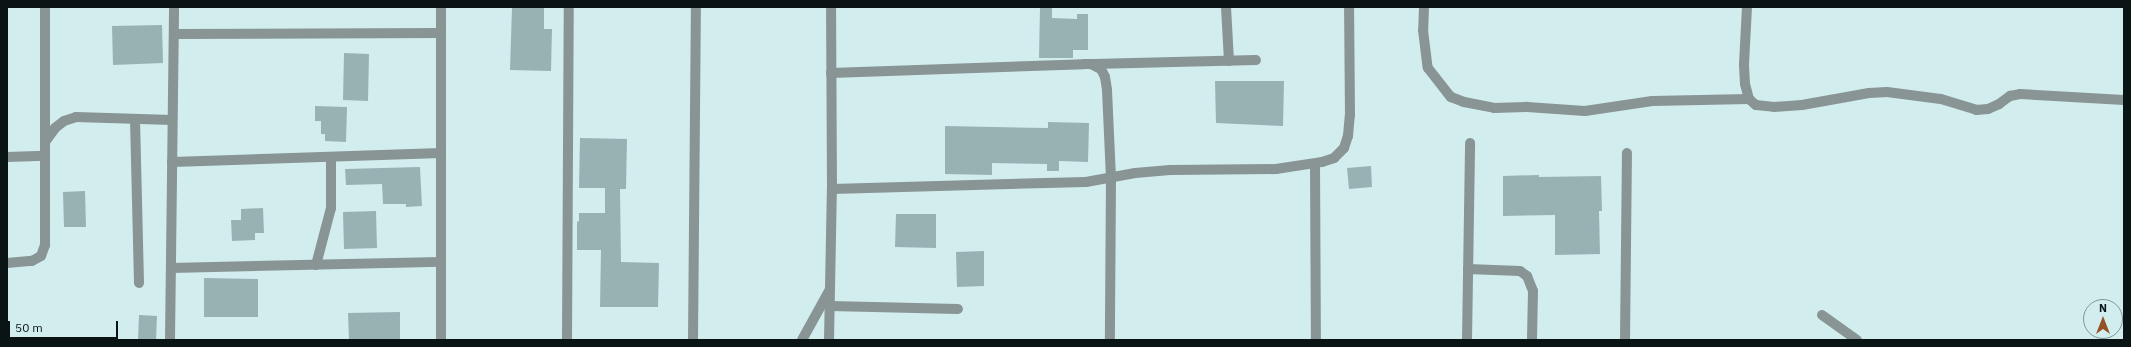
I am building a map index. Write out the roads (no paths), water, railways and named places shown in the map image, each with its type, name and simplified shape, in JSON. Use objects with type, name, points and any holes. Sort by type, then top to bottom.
[{"type":"street","points":[[7,263],[32,261],[41,256],[45,245],[45,7]]},
{"type":"street","points":[[170,340],[174,7]]},
{"type":"street","points":[[440,7],[440,340]]},
{"type":"street","points":[[567,340],[569,7]]},
{"type":"street","points":[[693,340],[696,7]]},
{"type":"street","points":[[829,340],[832,189],[831,7]]},
{"type":"street","points":[[1226,7],[1229,60]]},
{"type":"street","points":[[832,189],[1086,182],[1135,173],[1170,170],[1276,169],[1316,164],[1334,158],[1344,148],[1348,136],[1350,115],[1349,7]]},
{"type":"street","points":[[1424,7],[1423,30],[1428,68],[1451,97],[1464,102],[1494,108],[1527,107],[1585,111],[1652,101],[1749,99]]},
{"type":"street","points":[[1747,7],[1744,65],[1745,84],[1749,99],[1756,106],[1802,106],[1869,93],[1887,92],[1941,99],[1976,110],[1988,109],[1999,104],[2010,96],[2020,94],[2124,100]]},
{"type":"street","points":[[174,34],[440,33]]},
{"type":"street","points":[[831,73],[1256,60]]},
{"type":"street","points":[[1091,64],[1101,69],[1105,77],[1111,178],[1110,340]]},
{"type":"street","points":[[45,142],[55,128],[64,121],[76,117],[172,120]]},
{"type":"street","points":[[135,119],[139,283]]},
{"type":"street","points":[[1467,340],[1470,143]]},
{"type":"street","points":[[172,162],[440,153]]},
{"type":"street","points":[[1625,340],[1627,153]]},
{"type":"street","points":[[7,157],[45,156]]},
{"type":"street","points":[[316,265],[331,208],[331,157]]},
{"type":"street","points":[[1316,164],[1316,340]]},
{"type":"street","points":[[172,268],[440,262]]},
{"type":"street","points":[[1468,269],[1520,271],[1527,276],[1533,291],[1532,340]]},
{"type":"street","points":[[802,340],[830,289]]},
{"type":"street","points":[[830,306],[958,309]]},
{"type":"street","points":[[1822,315],[1857,340]]}]
